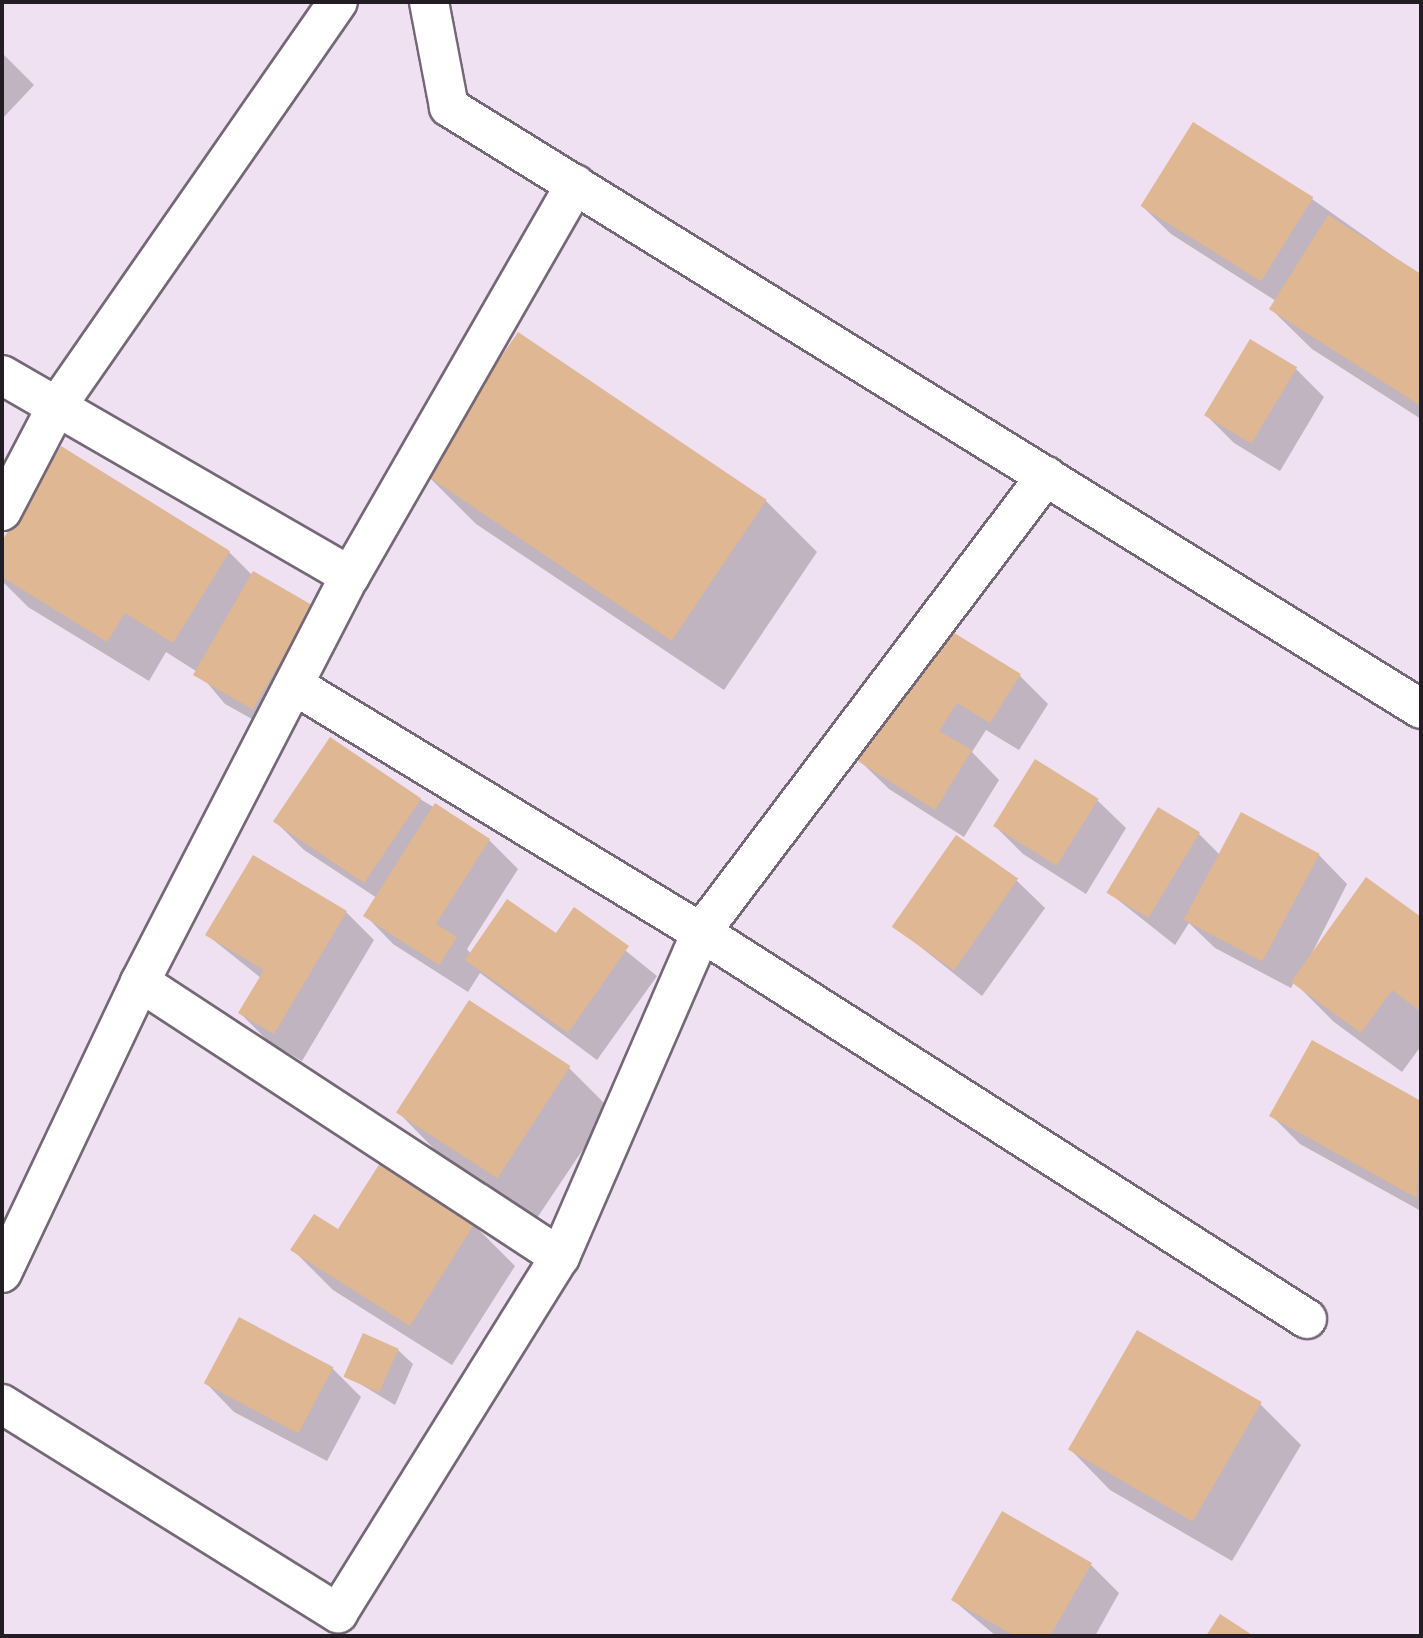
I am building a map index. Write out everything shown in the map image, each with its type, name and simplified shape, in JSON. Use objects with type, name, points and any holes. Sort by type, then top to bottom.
[{"type":"street","points":[[2,511],[57,406],[338,2]]},
{"type":"street","points":[[429,2],[449,107],[1421,709]]},
{"type":"street","points":[[2,1273],[140,982],[350,576],[575,184]]},
{"type":"street","points":[[2,375],[350,576]]},
{"type":"street","points":[[2,1405],[338,1613],[560,1257],[701,932],[1046,476]]},
{"type":"street","points":[[294,685],[701,932],[1307,1319]]},
{"type":"street","points":[[140,982],[560,1257]]},
{"type":"building","points":[[1193,122],[1313,197],[1261,281],[1141,206]]},
{"type":"building","points":[[1328,215],[1421,274],[1421,406],[1269,309]]},
{"type":"building","points":[[518,332],[767,500],[672,641],[423,473]]},
{"type":"building","points":[[1250,339],[1297,367],[1251,444],[1204,415]]},
{"type":"building","points":[[61,446],[230,551],[173,643],[125,613],[107,642],[2,577],[2,541]]},
{"type":"building","points":[[253,571],[313,606],[253,709],[193,675]]},
{"type":"building","points":[[943,626],[1021,674],[990,723],[957,703],[939,731],[972,750],[935,810],[858,761]]},
{"type":"building","points":[[330,737],[421,799],[364,883],[273,822]]},
{"type":"building","points":[[1035,759],[1099,799],[1057,866],[993,826]]},
{"type":"building","points":[[435,803],[490,839],[436,924],[457,937],[439,965],[363,916]]},
{"type":"building","points":[[1158,807],[1200,832],[1148,918],[1106,893]]},
{"type":"building","points":[[1241,812],[1320,854],[1262,962],[1184,920]]},
{"type":"building","points":[[956,835],[1018,879],[954,970],[892,927]]},
{"type":"building","points":[[253,855],[347,911],[274,1034],[238,1013],[264,970],[205,935]]},
{"type":"building","points":[[1366,877],[1421,917],[1421,1012],[1392,990],[1361,1033],[1291,982]]},
{"type":"building","points":[[507,899],[556,933],[574,907],[629,946],[568,1033],[465,960]]},
{"type":"building","points":[[469,1000],[570,1066],[497,1178],[396,1112]]},
{"type":"building","points":[[1312,1040],[1421,1101],[1417,1198],[1269,1116]]},
{"type":"building","points":[[380,1163],[475,1223],[410,1326],[290,1250],[314,1214],[338,1229]]},
{"type":"building","points":[[239,1317],[333,1367],[298,1433],[204,1383]]},
{"type":"building","points":[[1137,1330],[1262,1402],[1193,1522],[1068,1450]]},
{"type":"building","points":[[363,1333],[399,1349],[379,1393],[343,1377]]},
{"type":"building","points":[[1002,1511],[1092,1563],[1050,1636],[1015,1636],[951,1600]]},
{"type":"building","points":[[1220,1614],[1254,1636],[1206,1636]]}]
